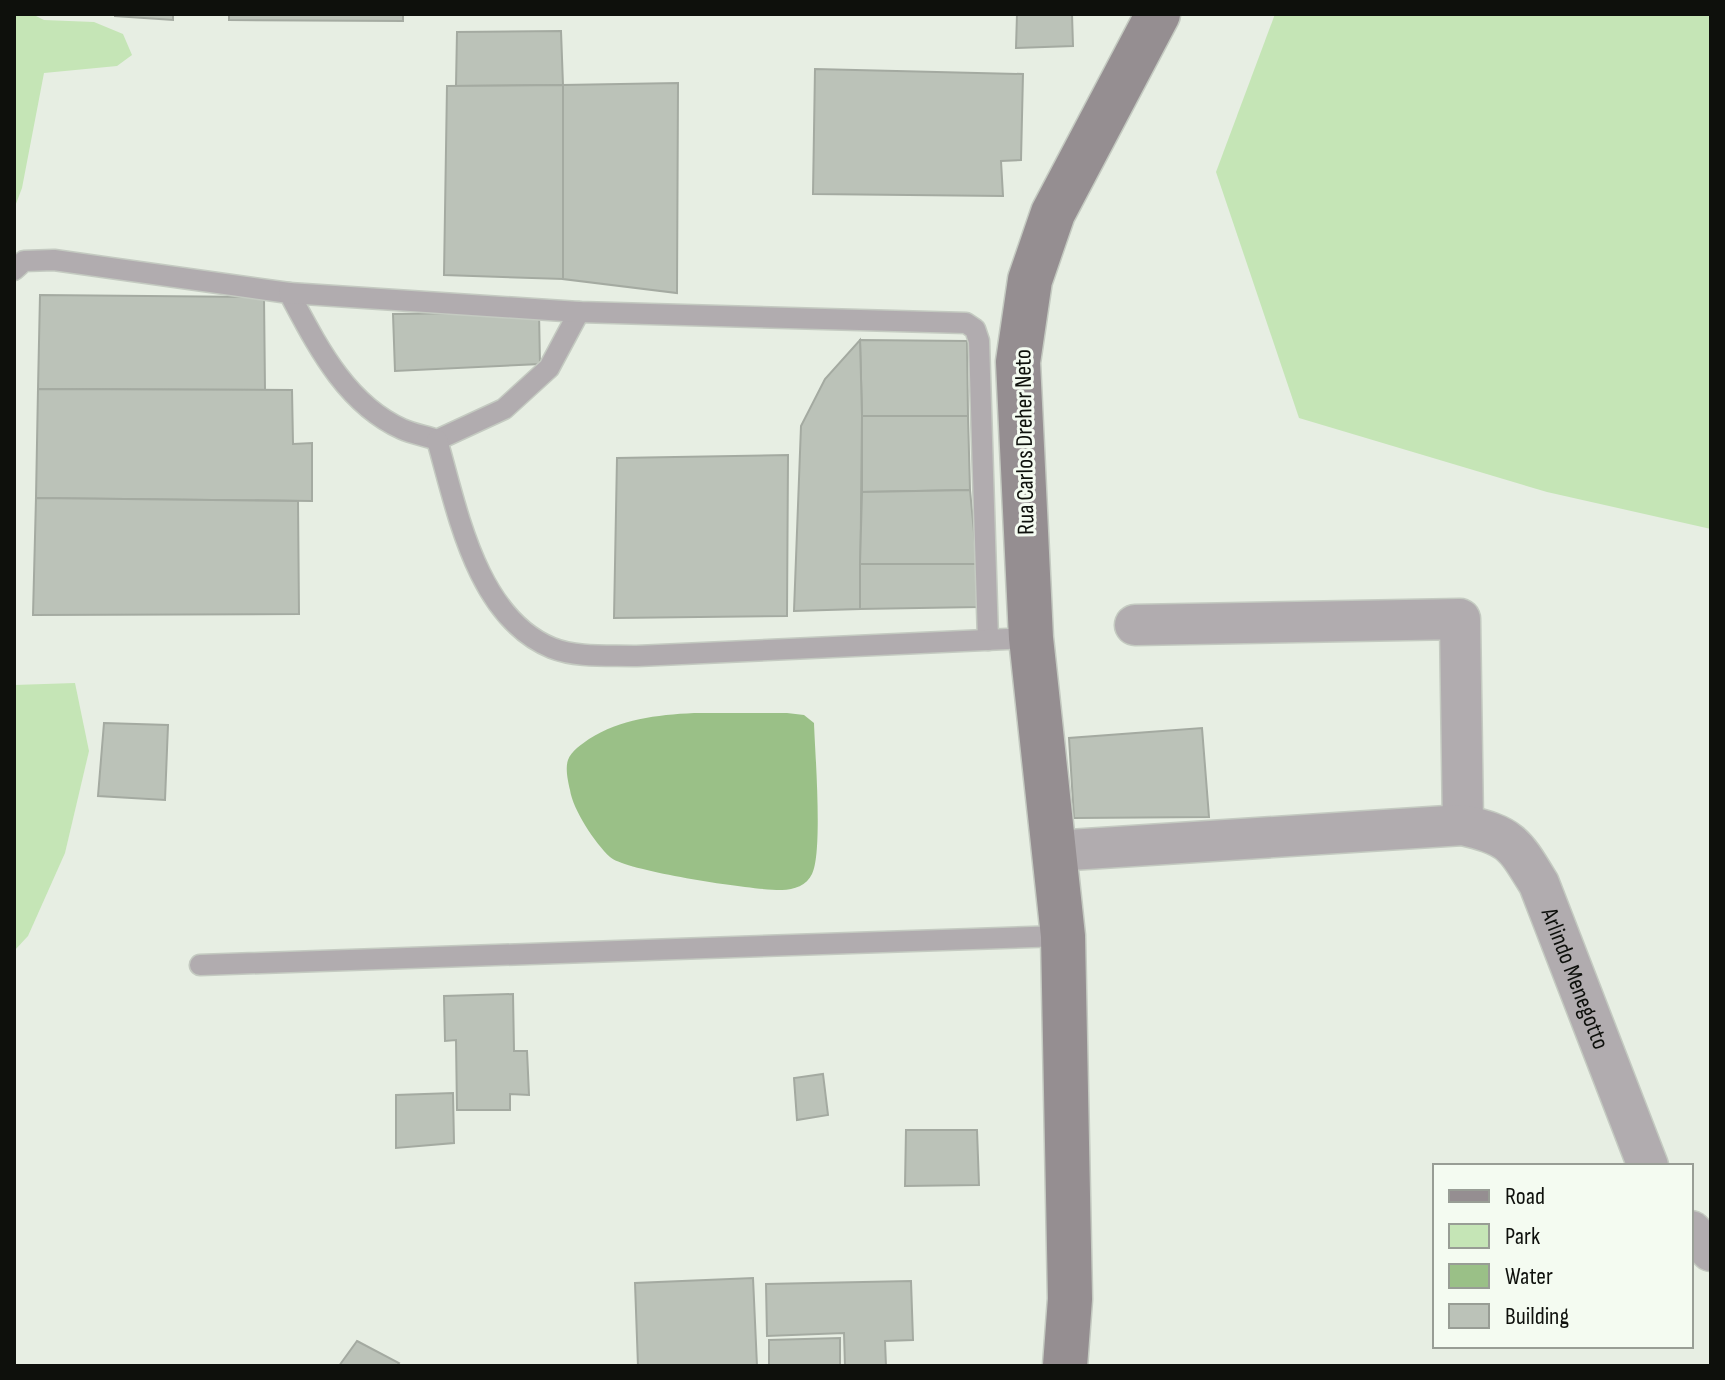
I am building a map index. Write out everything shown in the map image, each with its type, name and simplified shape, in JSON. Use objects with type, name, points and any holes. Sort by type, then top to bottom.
[{"type":"main road","name":"Rua Carlos Dreher Neto","points":[[1065,1366],[1070,1299],[1063,936],[1031,638],[1018,362],[1030,280],[1053,213],[1158,14]]},
{"type":"street","points":[[1054,851],[1463,825],[1460,619],[1135,625]]},
{"type":"street","name":"Arlindo Menegotto","points":[[1463,825],[1494,832],[1517,848],[1539,884],[1647,1164]]},
{"type":"street","points":[[1693,1233],[1711,1251]]},
{"type":"lane","points":[[14,270],[24,261],[54,260],[289,293],[579,312],[966,323],[975,329],[979,341],[988,640]]},
{"type":"lane","points":[[289,293],[325,360],[362,402],[401,429],[437,440],[504,409],[549,368],[579,312]]},
{"type":"lane","points":[[437,440],[466,540],[488,589],[521,629],[552,648],[593,655],[637,656],[1031,638]]},
{"type":"lane","points":[[200,965],[1063,936]]},
{"type":"green space","points":[[14,14],[32,14],[44,20],[94,22],[123,34],[132,55],[117,66],[44,73],[22,188],[14,209]]},
{"type":"green space","points":[[1275,14],[1711,14],[1711,529],[1547,492],[1299,418],[1216,172]]},
{"type":"green space","points":[[75,683],[89,751],[65,853],[28,936],[14,951],[14,685]]},
{"type":"water","points":[[694,713],[787,713],[804,715],[814,723],[817,846],[812,874],[803,884],[787,890],[768,889],[721,884],[639,868],[610,857],[586,826],[575,807],[568,779],[567,763],[574,751],[601,732],[626,723]]},
{"type":"building","points":[[173,14],[173,20],[115,16]]},
{"type":"building","points":[[229,14],[403,14],[403,21],[229,20]]},
{"type":"building","points":[[1017,14],[1072,14],[1073,46],[1016,48]]},
{"type":"building","points":[[561,31],[563,85],[456,86],[457,32]]},
{"type":"building","points":[[815,69],[1023,74],[1021,160],[1001,161],[1003,196],[813,194]]},
{"type":"building","points":[[678,83],[677,293],[563,279],[563,85]]},
{"type":"building","points":[[563,85],[563,279],[444,275],[447,86]]},
{"type":"building","points":[[40,295],[264,297],[265,390],[38,389]]},
{"type":"building","points":[[539,312],[540,364],[395,371],[393,314]]},
{"type":"building","points":[[860,340],[967,341],[968,416],[862,416]]},
{"type":"building","points":[[860,340],[860,609],[794,611],[801,426],[825,379]]},
{"type":"building","points":[[38,389],[292,390],[293,444],[312,443],[312,501],[36,498]]},
{"type":"building","points":[[862,416],[968,416],[970,490],[862,492]]},
{"type":"building","points":[[788,455],[787,616],[614,618],[617,458]]},
{"type":"building","points":[[970,490],[977,564],[860,564],[862,492]]},
{"type":"building","points":[[36,498],[298,501],[299,614],[33,615]]},
{"type":"building","points":[[860,564],[977,564],[980,607],[860,609]]},
{"type":"building","points":[[104,723],[168,725],[165,800],[98,796]]},
{"type":"building","points":[[1202,728],[1209,817],[1074,818],[1069,738]]},
{"type":"building","points":[[513,994],[514,1051],[527,1051],[529,1095],[510,1094],[510,1110],[457,1110],[456,1040],[445,1041],[444,996]]},
{"type":"building","points":[[823,1074],[828,1115],[797,1120],[794,1078]]},
{"type":"building","points":[[453,1093],[454,1143],[396,1148],[396,1095]]},
{"type":"building","points":[[906,1130],[977,1130],[979,1185],[905,1186]]},
{"type":"building","points":[[753,1278],[757,1366],[638,1366],[635,1283]]},
{"type":"building","points":[[911,1281],[913,1340],[885,1341],[886,1366],[845,1366],[844,1333],[767,1336],[766,1284]]},
{"type":"building","points":[[840,1338],[840,1366],[769,1366],[769,1340]]},
{"type":"building","points":[[357,1341],[399,1363],[397,1366],[339,1366]]}]
